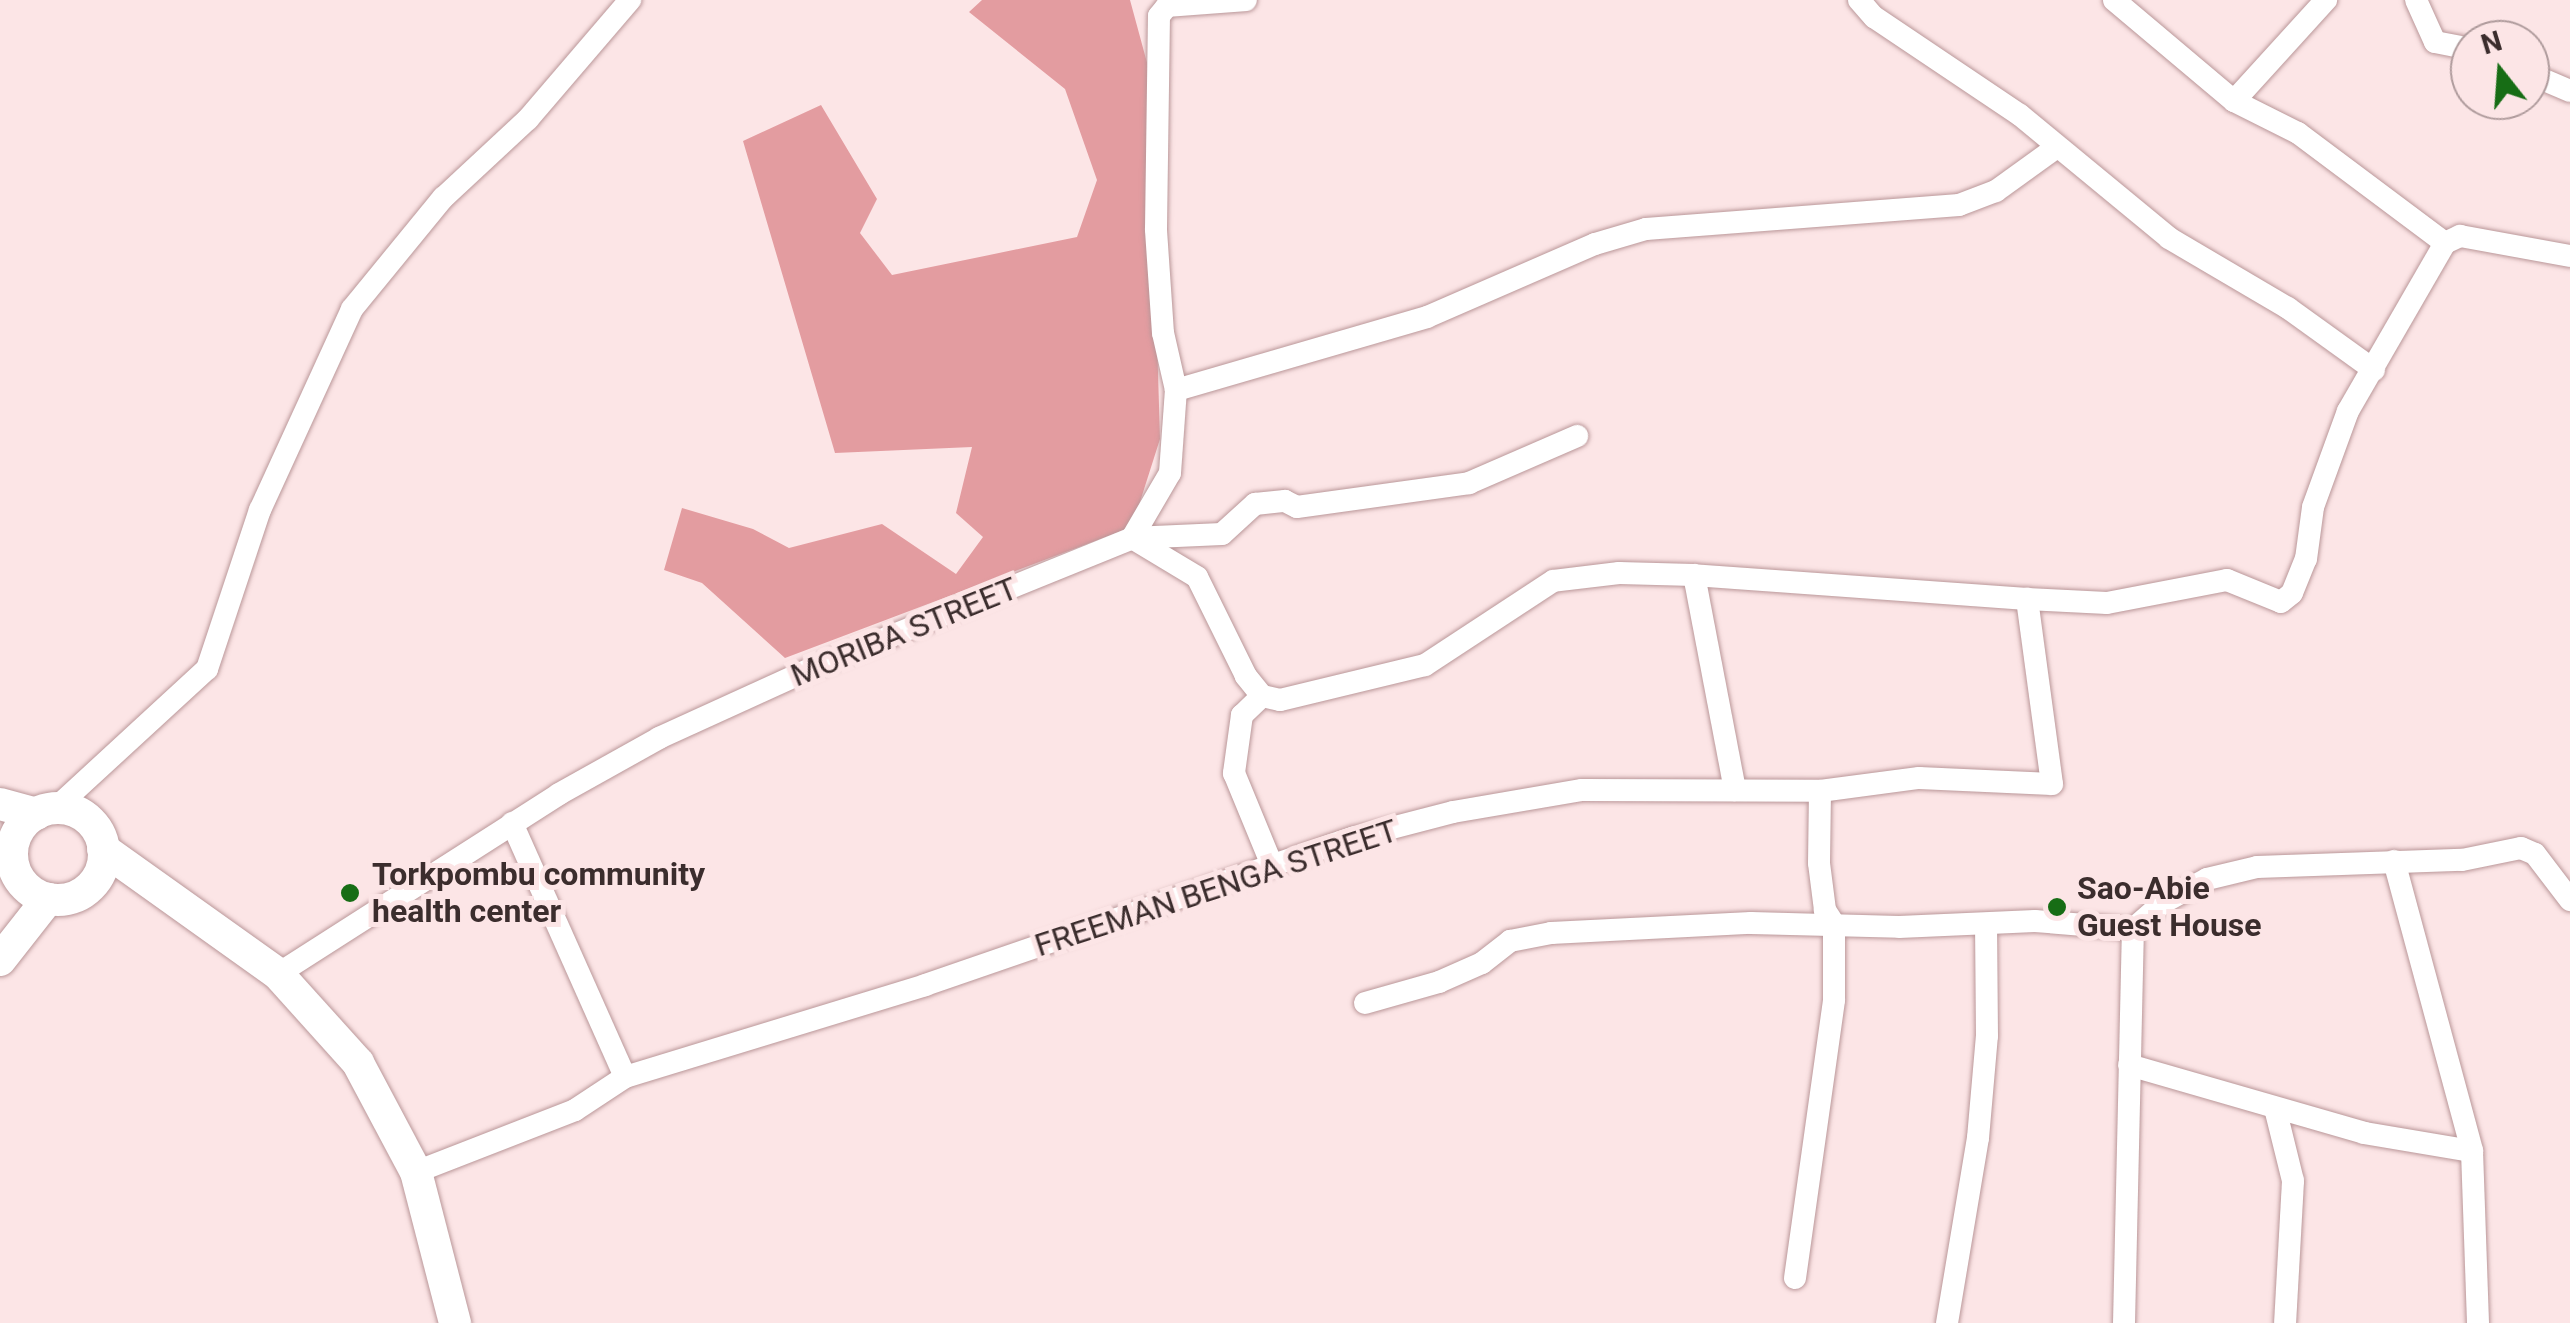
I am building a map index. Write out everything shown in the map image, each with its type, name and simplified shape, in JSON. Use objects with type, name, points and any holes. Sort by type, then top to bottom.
[{"type":"highway","points":[[0,804],[48,809],[94,826],[103,849],[165,899],[278,974],[358,1063],[416,1172],[455,1323]]},
{"type":"highway","points":[[48,809],[7,836],[13,866],[37,894],[72,898],[93,884],[103,849]]},
{"type":"highway","points":[[93,884],[165,899]]},
{"type":"highway","points":[[0,945],[37,894]]},
{"type":"highway","points":[[0,960],[37,894]]},
{"type":"street","points":[[48,809],[207,669],[260,510],[352,309],[408,236],[528,119],[630,0]]},
{"type":"street","points":[[1246,0],[1167,6],[1159,16],[1156,229],[1163,333],[1176,390],[1170,473],[1132,538],[1198,577],[1262,696],[1280,700],[1425,665],[1553,581],[1618,573],[2107,603],[2227,580],[2282,602],[2298,584],[2313,507],[2348,411],[2445,243],[2460,236],[2566,249]]},
{"type":"street","points":[[1859,0],[1874,17],[1951,63],[2169,238],[2374,370]]},
{"type":"street","points":[[2114,0],[2234,101],[2298,133],[2445,243]]},
{"type":"street","points":[[2234,101],[2326,0]]},
{"type":"street","points":[[2416,0],[2435,42],[2450,45]]},
{"type":"street","points":[[1176,390],[1428,317],[1595,244],[1646,230],[1959,206],[1996,191],[2057,147]]},
{"type":"street","name":"MORIBA STREET","points":[[278,974],[512,823],[731,703],[1132,538],[1222,534],[1256,504],[1285,501],[1298,507],[1469,483],[1577,436]]},
{"type":"street","points":[[1694,576],[1735,790]]},
{"type":"street","name":"FREEMAN BENGA STREET","points":[[416,1172],[575,1110],[625,1076],[925,985],[1272,865],[1507,799],[1582,790],[1820,791],[1920,778],[2052,784],[2027,599]]},
{"type":"street","points":[[1262,696],[1242,715],[1234,772],[1272,865]]},
{"type":"street","points":[[1795,1278],[1826,1072],[1834,924],[1825,910],[1819,863],[1820,791]]},
{"type":"street","points":[[512,823],[625,1076]]},
{"type":"street","points":[[1365,1004],[1439,982],[1482,963],[1510,941],[1551,933],[1834,924],[2133,929],[2164,902],[2231,871],[2462,860],[2522,848],[2535,854],[2570,900]]},
{"type":"street","points":[[2394,861],[2472,1150],[2478,1323]]},
{"type":"street","points":[[1948,1323],[1978,1138],[1986,924]]},
{"type":"street","points":[[2124,1323],[2133,929]]},
{"type":"street","points":[[2129,1065],[2364,1133],[2472,1150]]},
{"type":"street","points":[[2276,1108],[2293,1180],[2285,1323]]},
{"type":"shaded area","points":[[982,0],[1130,0],[1149,70],[1160,439],[1132,527],[785,658],[702,583],[664,570],[682,508],[753,529],[789,548],[882,524],[956,574],[983,537],[956,513],[972,447],[835,453],[743,141],[821,105],[877,199],[860,233],[892,275],[1077,237],[1097,180],[1065,89],[969,12]]},
{"type":"place","name":"Torkpombu community health center","points":[[350,893]]},
{"type":"place","name":"Sao-Abie Guest House","points":[[2057,907]]}]
